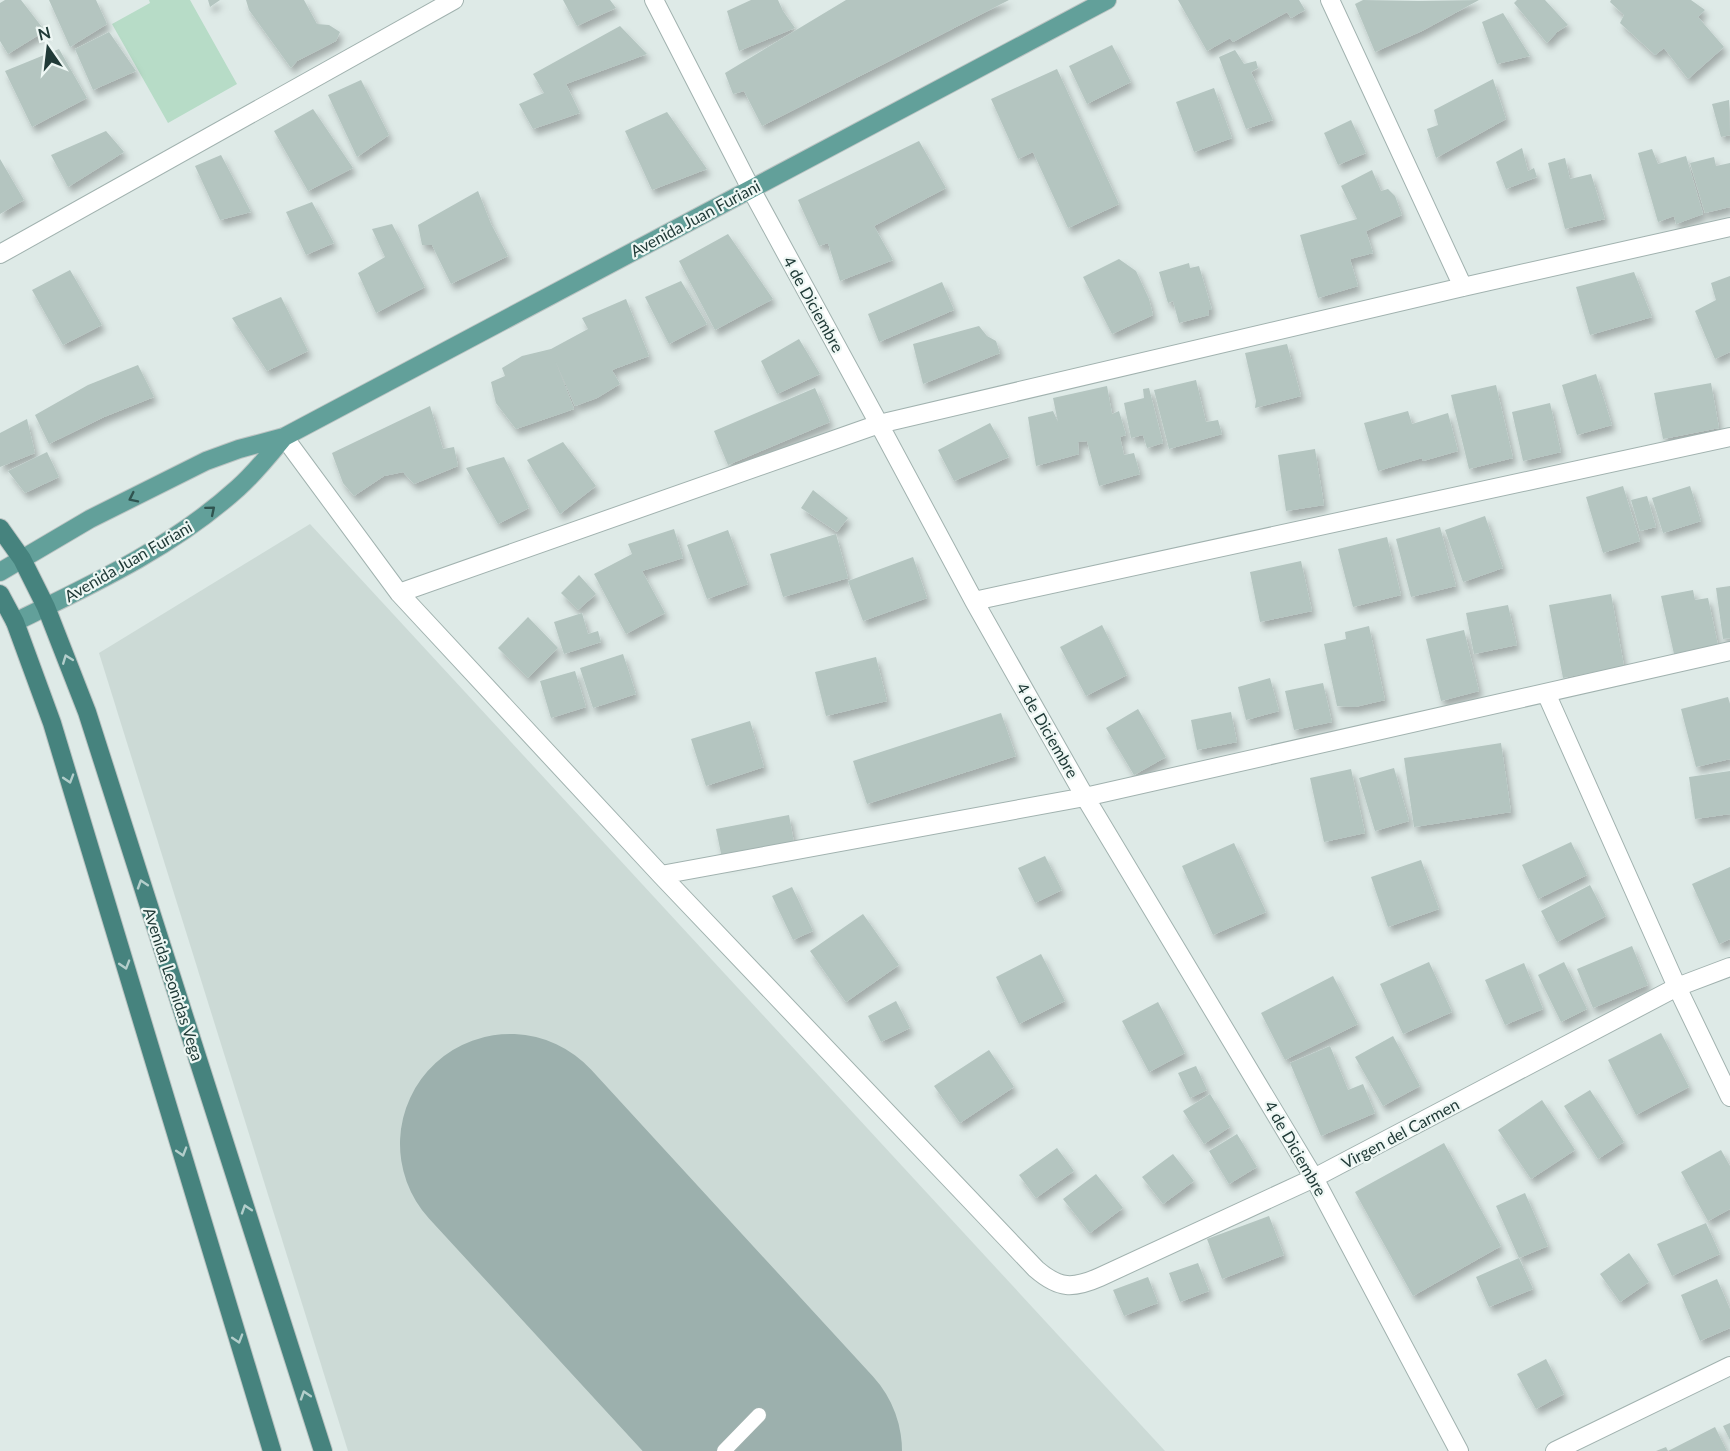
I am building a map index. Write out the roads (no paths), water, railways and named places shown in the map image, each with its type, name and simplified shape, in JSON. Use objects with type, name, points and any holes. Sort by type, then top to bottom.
[{"type":"highway","name":"Avenida Leonidas Vega","points":[[0,528],[22,559],[46,607],[87,712],[323,1451]]},
{"type":"highway","points":[[0,594],[15,622],[52,723],[272,1451]]},
{"type":"main road","name":"Avenida Juan Furiani","points":[[0,572],[90,519],[206,461],[238,449],[284,437],[1107,0]]},
{"type":"main road","name":"Avenida Juan Furiani","points":[[15,622],[117,571],[160,547],[203,518],[240,487],[284,437]]},
{"type":"street","points":[[0,255],[454,0]]},
{"type":"street","name":"4 de Diciembre","points":[[654,0],[751,189],[974,601],[1085,797],[1314,1178],[1459,1451]]},
{"type":"street","points":[[1330,0],[1463,287]]},
{"type":"street","points":[[399,593],[879,424],[1730,227]]},
{"type":"street","points":[[284,437],[399,593],[661,875],[1085,797],[1730,651]]},
{"type":"street","points":[[974,601],[1730,437]]},
{"type":"street","points":[[1546,693],[1677,987],[1730,1097]]},
{"type":"street","name":"Virgen del Carmen","points":[[661,875],[1036,1269],[1049,1281],[1064,1286],[1083,1285],[1314,1178],[1677,987],[1730,967]]},
{"type":"street","points":[[1555,1451],[1730,1366]]},
{"type":"lane","points":[[724,1451],[759,1415]]}]
